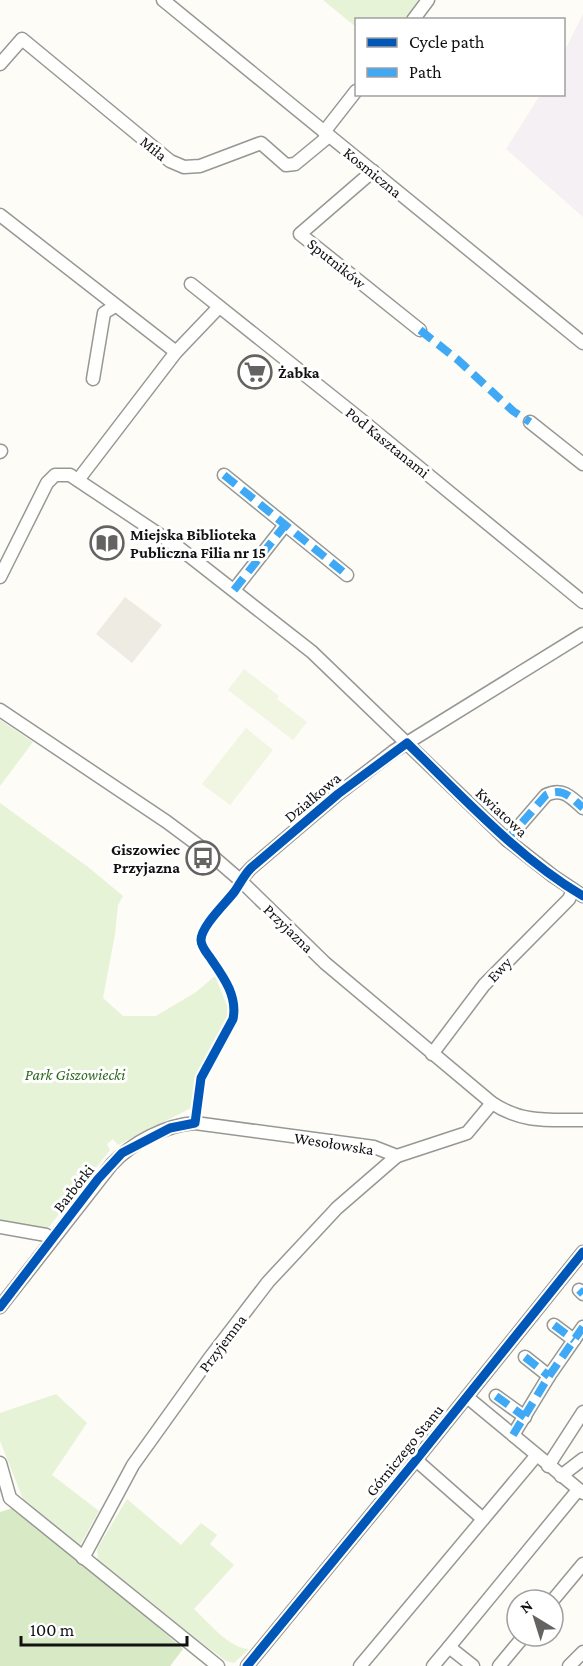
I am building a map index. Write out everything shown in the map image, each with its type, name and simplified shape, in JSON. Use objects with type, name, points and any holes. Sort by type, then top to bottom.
[{"type":"street","name":"Kosmiczna","points":[[163,0],[583,343]]},
{"type":"street","points":[[414,18],[428,0]]},
{"type":"street","name":"Miła","points":[[0,64],[22,39],[170,161],[184,167],[200,166],[261,143],[286,165],[295,164],[327,134]]},
{"type":"street","points":[[327,134],[355,94]]},
{"type":"street","name":"Sputników","points":[[372,171],[300,234],[420,330]]},
{"type":"street","points":[[0,215],[176,352]]},
{"type":"street","name":"Pod Kasztanami","points":[[191,284],[368,425],[583,602]]},
{"type":"street","points":[[93,379],[104,313],[115,306]]},
{"type":"street","points":[[0,577],[52,477],[63,473],[78,480],[176,352],[219,307]]},
{"type":"street","points":[[530,422],[583,464]]},
{"type":"street","points":[[224,475],[347,575]]},
{"type":"street","name":"Kwiatowa","points":[[78,480],[178,547],[312,652],[507,840],[578,893]]},
{"type":"street","points":[[234,590],[285,525]]},
{"type":"street","name":"Działkowa","points":[[240,880],[338,794],[407,743],[583,634]]},
{"type":"street","name":"Przyjazna","points":[[0,710],[187,836],[240,880],[324,963],[492,1103],[511,1114],[526,1119],[583,1120]]},
{"type":"street","points":[[507,840],[546,795],[553,791],[567,794],[583,808]]},
{"type":"street","name":"Ewy","points":[[432,1054],[484,985],[569,899],[578,893]]},
{"type":"street","name":"Wesołowska","points":[[195,1123],[374,1147],[397,1156],[467,1133],[492,1103]]},
{"type":"street","name":"Barbórki","points":[[0,1306],[98,1179],[122,1153],[170,1128],[195,1123]]},
{"type":"street","name":"Przyjemna","points":[[83,1558],[133,1465],[242,1316],[285,1262],[330,1215],[397,1156]]},
{"type":"street","points":[[0,1227],[46,1235],[52,1239]]},
{"type":"street","name":"Górniczego Stanu","points":[[247,1666],[583,1252]]},
{"type":"street","points":[[554,1325],[574,1340]]},
{"type":"street","points":[[513,1435],[549,1376],[583,1327]]},
{"type":"street","points":[[525,1357],[549,1376]]},
{"type":"street","points":[[496,1396],[525,1417]]},
{"type":"street","points":[[433,1666],[580,1491],[467,1397]]},
{"type":"street","points":[[548,1466],[583,1412]]},
{"type":"street","points":[[360,1666],[536,1456]]},
{"type":"street","points":[[561,1476],[583,1459]]},
{"type":"street","points":[[416,1460],[483,1519]]},
{"type":"street","points":[[0,1463],[5,1499],[218,1666]]},
{"type":"street","points":[[563,1588],[583,1564]]},
{"type":"street","points":[[449,1647],[473,1666]]},
{"type":"street","points":[[499,1666],[514,1648]]},
{"type":"street","points":[[569,1666],[583,1652]]},
{"type":"shaded area","points":[[583,14],[583,217],[506,149],[539,96],[565,96],[565,50]]},
{"type":"shaded area","points":[[125,597],[162,625],[132,663],[96,634]]},
{"type":"green space","points":[[323,0],[419,0],[405,18],[355,18],[355,26]]},
{"type":"green space","points":[[244,669],[279,696],[277,699],[307,722],[293,740],[228,690]]},
{"type":"green space","points":[[0,720],[33,742],[0,786]]},
{"type":"green space","points":[[246,728],[273,750],[230,805],[202,784]]},
{"type":"green space","name":"Park Giszowiecki","points":[[0,803],[88,867],[123,896],[118,905],[103,998],[123,1016],[156,1016],[196,992],[215,976],[232,1018],[200,1073],[193,1107],[118,1145],[113,1139],[107,1144],[110,1150],[49,1227],[42,1230],[0,1222]]},
{"type":"green space","points":[[56,1394],[87,1423],[52,1475],[99,1511],[79,1547],[25,1504],[0,1441],[0,1413]]},
{"type":"green space","points":[[127,1499],[181,1545],[201,1523],[217,1535],[210,1544],[234,1565],[194,1609],[227,1640],[234,1645],[249,1649],[234,1663],[226,1661],[193,1637],[98,1560],[97,1549]]},
{"type":"green space","points":[[13,1508],[80,1559],[183,1649],[170,1666],[0,1666],[0,1512]]},
{"type":"marked path","points":[[420,330],[458,360],[513,411],[530,422]]},
{"type":"marked path","points":[[224,475],[347,575]]},
{"type":"marked path","points":[[234,590],[285,525]]},
{"type":"marked path","points":[[507,840],[546,795],[562,793],[583,808]]},
{"type":"marked path","points":[[579,1290],[583,1294]]},
{"type":"marked path","points":[[554,1325],[574,1340]]},
{"type":"marked path","points":[[513,1435],[549,1376],[583,1327]]},
{"type":"marked path","points":[[525,1357],[549,1376]]},
{"type":"marked path","points":[[496,1396],[525,1417]]},
{"type":"cycle path","points":[[0,1307],[98,1179],[122,1153],[170,1128],[195,1123],[201,1078],[233,1019],[234,1010],[228,986],[201,942],[202,934],[210,921],[251,868],[338,794],[407,743],[513,844],[535,863],[583,896]]},
{"type":"cycle path","points":[[247,1666],[583,1252]]},
{"type":"place","name":"Żabka","points":[[255,372]]},
{"type":"place","name":"Miejska Biblioteka Publiczna Filia nr 15","points":[[107,543]]},
{"type":"place","name":"Giszowiec Przyjazna","points":[[203,858]]}]
